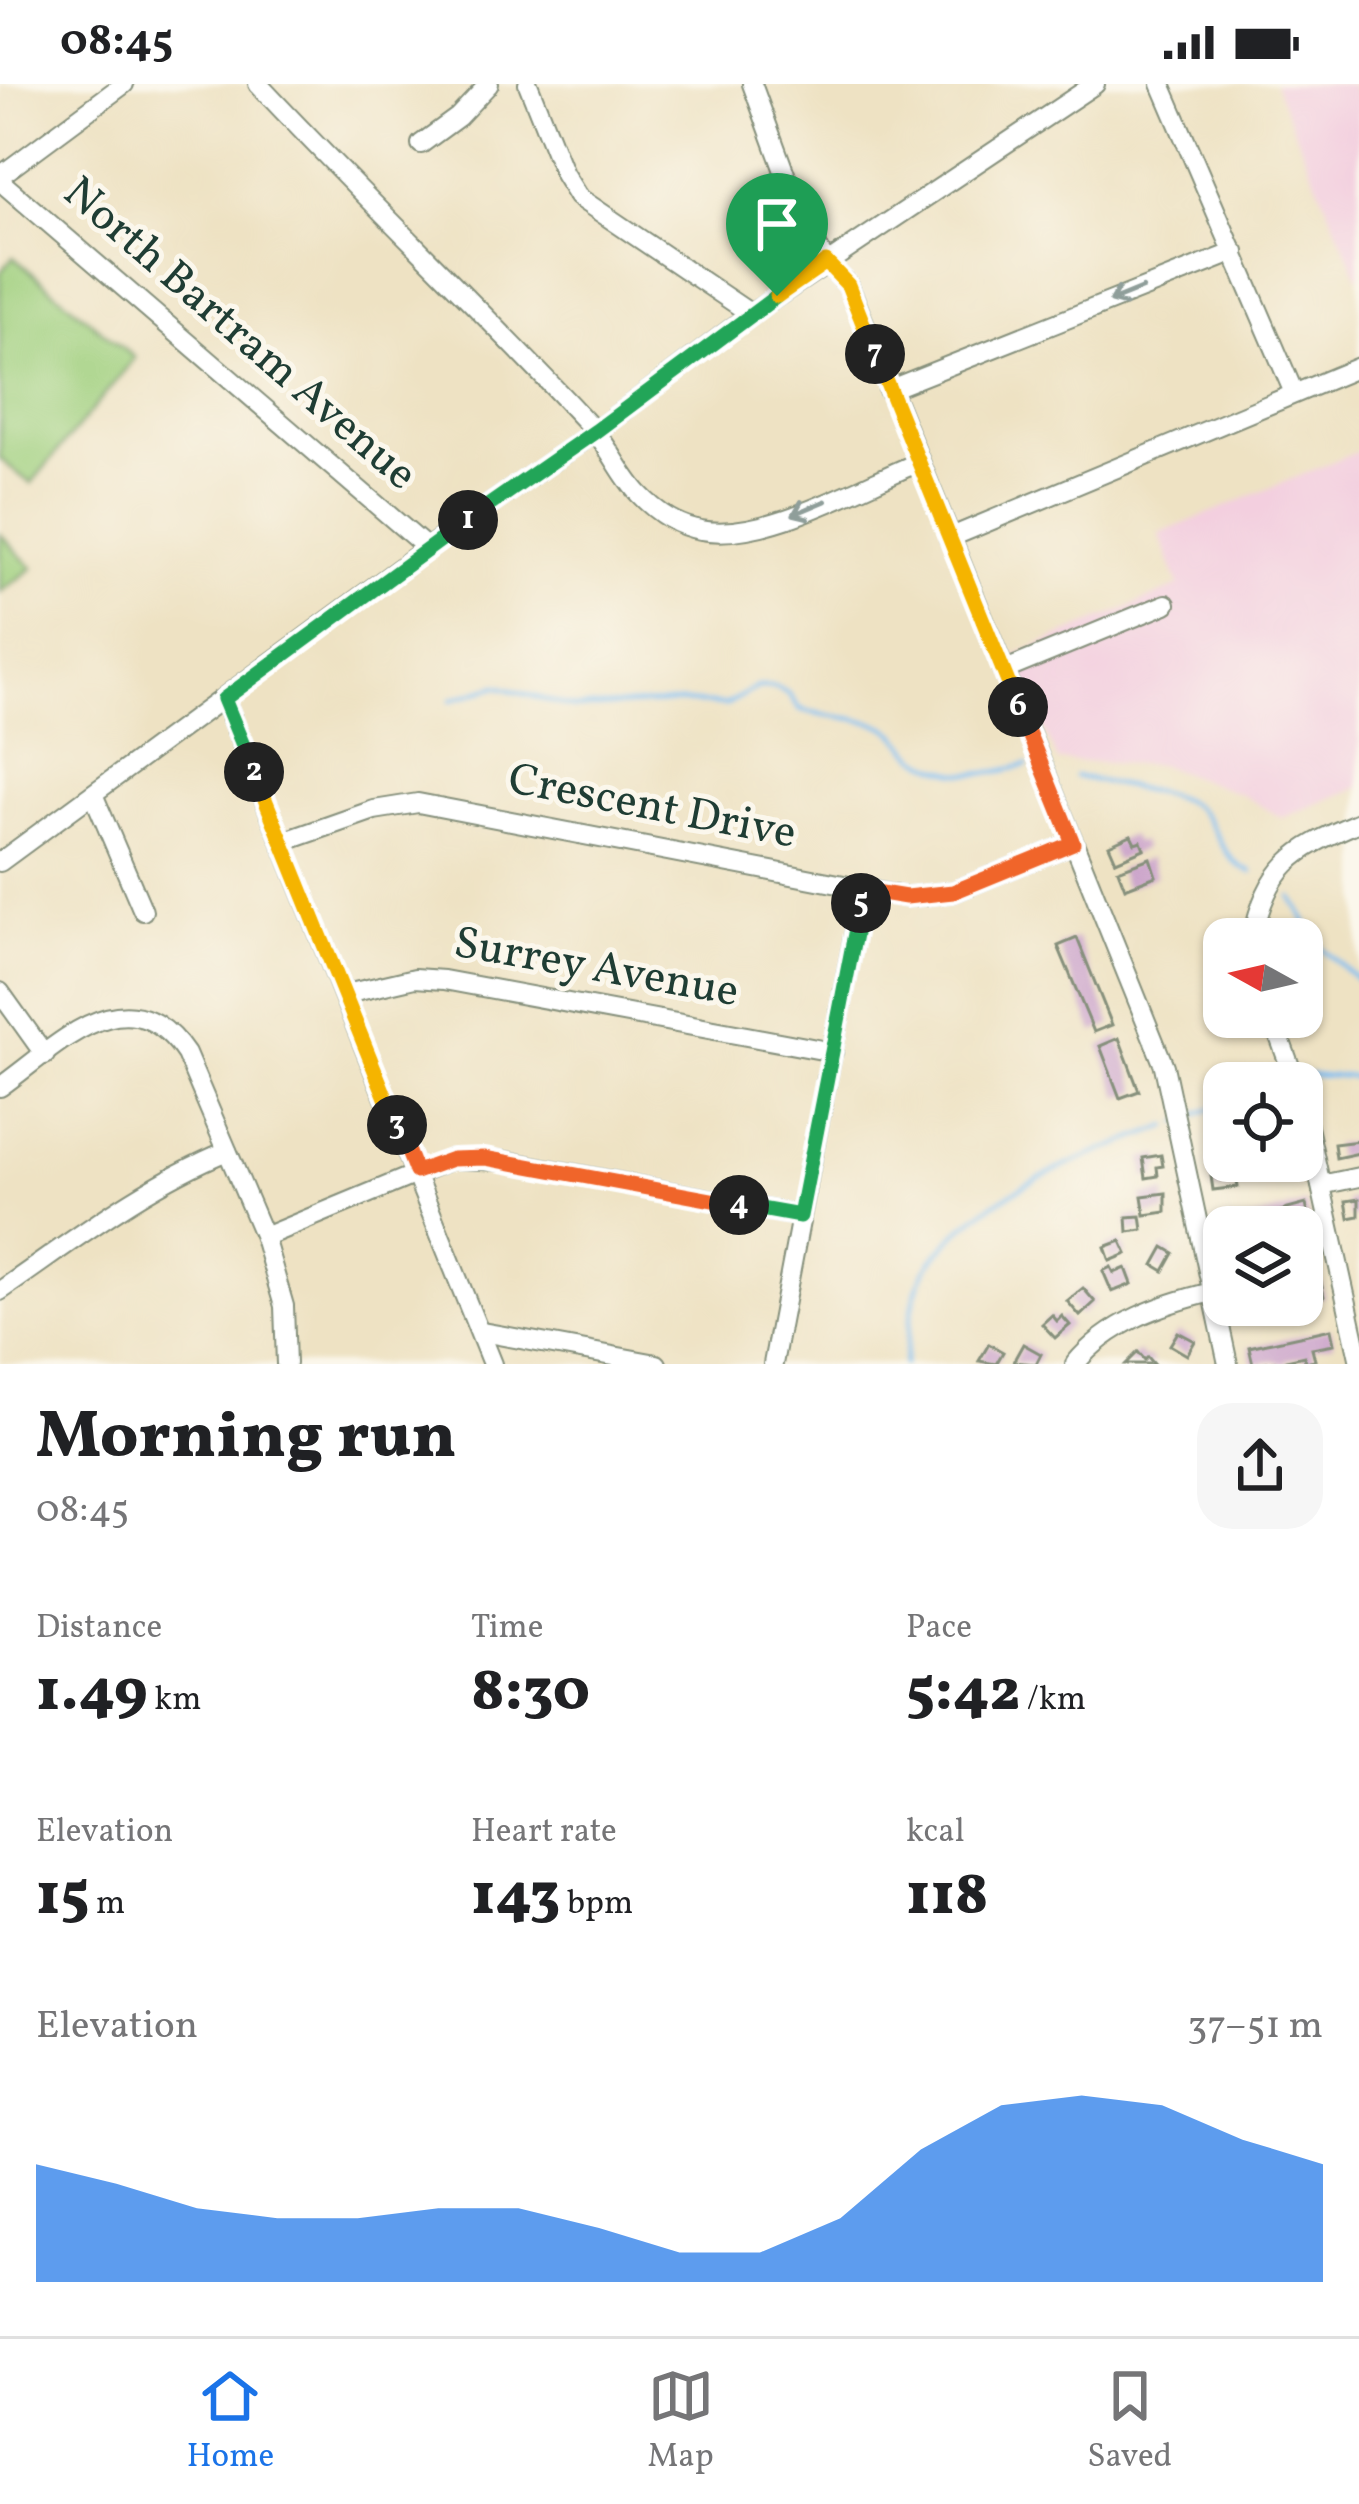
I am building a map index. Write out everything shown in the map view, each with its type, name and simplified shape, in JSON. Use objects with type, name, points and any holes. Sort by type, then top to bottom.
[{"type":"street","points":[[0,178],[124,84]]},
{"type":"street","points":[[258,84],[596,431],[641,496],[669,519],[725,533],[759,529],[917,463]]},
{"type":"street","points":[[422,144],[489,84]]},
{"type":"street","points":[[528,84],[578,197],[751,314]]},
{"type":"street","points":[[752,84],[802,220],[826,262],[848,285],[1164,1066],[1203,1250]]},
{"type":"street","points":[[0,862],[751,314],[1095,84]]},
{"type":"street","points":[[1161,84],[1294,393]]},
{"type":"street","name":"North Bartram Avenue","points":[[0,178],[427,548]]},
{"type":"street","points":[[888,390],[1235,252]]},
{"type":"street","points":[[949,538],[1359,367]]},
{"type":"street","points":[[1003,670],[1166,604]]},
{"type":"street","points":[[224,699],[492,1364]]},
{"type":"street","points":[[93,794],[143,911]]},
{"type":"street","name":"Crescent Drive","points":[[283,842],[374,810],[418,803],[906,897],[953,892],[1073,843]]},
{"type":"street","points":[[1258,918],[1266,892],[1290,857],[1359,822]]},
{"type":"street","points":[[773,1364],[863,890]]},
{"type":"street","name":"Surrey Avenue","points":[[346,994],[415,978],[444,980],[833,1052]]},
{"type":"street","points":[[0,992],[45,1055]]},
{"type":"street","points":[[0,1087],[96,1020],[121,1013],[140,1016],[165,1029],[186,1054],[264,1237],[284,1306],[286,1364]]},
{"type":"street","points":[[0,1291],[138,1195],[227,1151]]},
{"type":"street","points":[[264,1237],[452,1159],[485,1158],[800,1216]]},
{"type":"street","points":[[1321,1185],[1359,1177]]},
{"type":"street","points":[[1320,1182],[1359,1358]]},
{"type":"street","points":[[1075,1364],[1130,1319],[1203,1294]]},
{"type":"street","points":[[1220,1326],[1228,1364]]},
{"type":"street","points":[[482,1332],[657,1364]]},
{"type":"shaded area","points":[[1274,84],[1351,84],[1359,102],[1359,279]]},
{"type":"shaded area","points":[[1359,451],[1359,787],[1282,818],[1240,794],[1161,765],[1058,761],[1013,656],[1179,586],[1159,534]]},
{"type":"green space","points":[[13,257],[135,358],[31,484],[0,459],[0,273]]},
{"type":"green space","points":[[0,534],[33,568],[0,592]]},
{"type":"building","points":[[1131,835],[1144,849],[1116,861],[1109,845]]},
{"type":"building","points":[[1150,858],[1156,876],[1125,888],[1118,870]]},
{"type":"building","points":[[1077,938],[1112,1025],[1094,1032],[1058,946]]},
{"type":"building","points":[[1119,1038],[1139,1091],[1120,1098],[1100,1046]]},
{"type":"building","points":[[1359,1141],[1359,1153],[1336,1158],[1334,1144]]},
{"type":"building","points":[[1161,1155],[1158,1176],[1146,1178],[1143,1158]]},
{"type":"building","points":[[1212,1182],[1237,1182],[1238,1187],[1213,1190]]},
{"type":"building","points":[[1166,1193],[1166,1212],[1145,1215],[1142,1196]]},
{"type":"building","points":[[1359,1199],[1359,1216],[1349,1218],[1346,1201]]},
{"type":"building","points":[[1141,1216],[1143,1230],[1128,1232],[1127,1217]]},
{"type":"building","points":[[1121,1241],[1127,1254],[1110,1261],[1105,1247]]},
{"type":"building","points":[[1164,1247],[1174,1253],[1164,1271],[1154,1265]]},
{"type":"building","points":[[1111,1267],[1114,1273],[1126,1268],[1132,1284],[1112,1292],[1103,1271]]},
{"type":"building","points":[[1083,1288],[1095,1302],[1080,1316],[1067,1301]]},
{"type":"building","points":[[1052,1315],[1057,1321],[1062,1316],[1070,1325],[1055,1338],[1042,1324]]},
{"type":"building","points":[[1331,1329],[1334,1344],[1312,1348],[1315,1360],[1305,1362],[1304,1356],[1286,1360],[1286,1364],[1253,1364],[1249,1347]]},
{"type":"building","points":[[1178,1332],[1195,1341],[1187,1355],[1170,1345]]},
{"type":"building","points":[[989,1344],[1003,1352],[996,1364],[979,1361]]},
{"type":"building","points":[[1023,1344],[1041,1354],[1036,1364],[1013,1362]]},
{"type":"building","points":[[1138,1352],[1145,1360],[1148,1357],[1154,1364],[1126,1364]]},
{"type":"waterway","points":[[451,700],[497,686],[574,708],[681,702],[725,705],[758,687],[774,687],[789,694],[800,709],[889,729],[918,757],[944,770],[985,773],[1027,765]]},
{"type":"waterway","points":[[1075,776],[1189,803],[1207,820],[1232,859],[1252,872]]},
{"type":"waterway","points":[[1292,897],[1320,947],[1359,981]]},
{"type":"waterway","points":[[1323,1076],[1359,1077]]},
{"type":"waterway","points":[[1179,1122],[1203,1112]]},
{"type":"waterway","points":[[904,1364],[918,1287],[950,1239],[976,1216],[1038,1179],[1168,1126]]},
{"type":"route","points":[[826,262],[848,285],[1073,843],[953,892],[906,897],[863,890],[800,1216],[485,1158],[452,1159],[416,1172],[224,699],[777,296],[826,262]]}]
